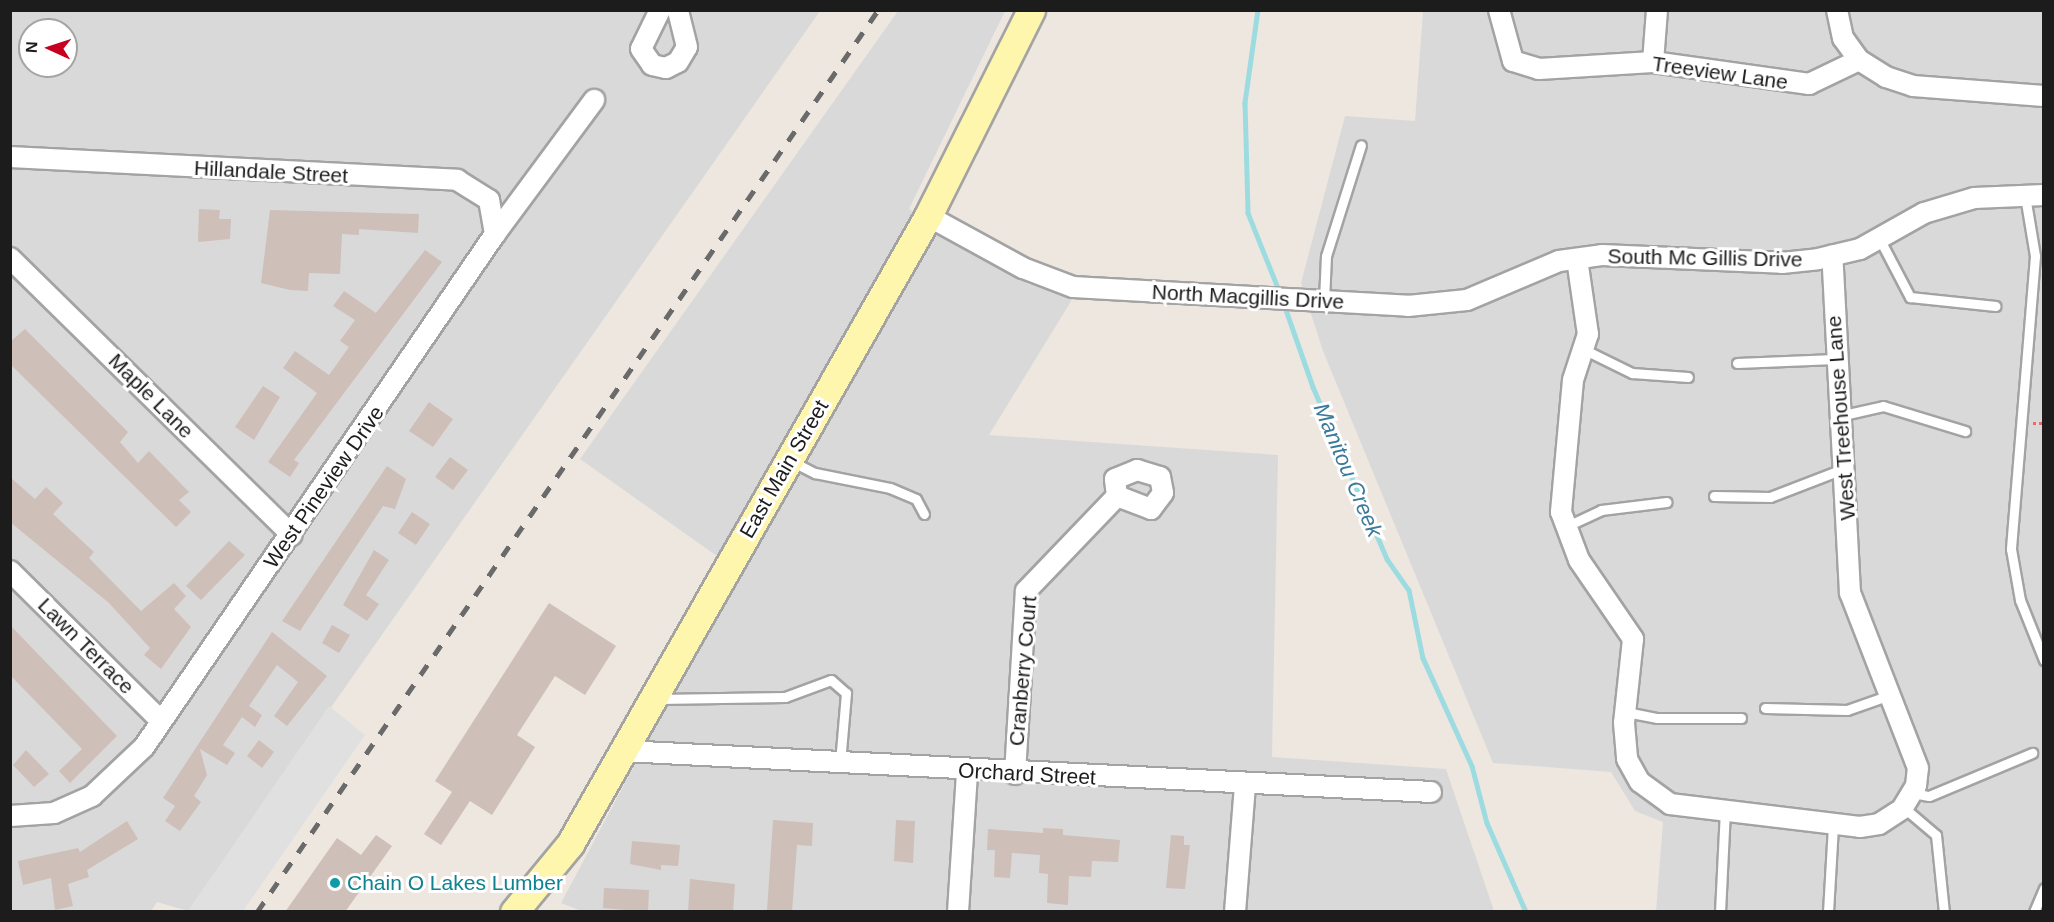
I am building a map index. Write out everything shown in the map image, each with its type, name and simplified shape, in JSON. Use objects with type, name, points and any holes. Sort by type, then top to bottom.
[{"type":"main road","name":"East Main Street","points":[[518,910],[564,852],[789,460],[928,216],[1031,10]]},
{"type":"street","points":[[660,10],[641,49],[652,65],[666,68],[678,62],[687,47],[678,10]]},
{"type":"street","name":"Treeview Lane","points":[[1499,10],[1513,61],[1539,69],[1653,62],[1809,84],[1859,60]]},
{"type":"street","points":[[1653,62],[1657,10]]},
{"type":"street","points":[[1837,10],[1843,38],[1859,60],[1913,86],[2043,96]]},
{"type":"street","name":"West Pineview Drive","points":[[10,816],[54,813],[92,796],[117,777],[161,721],[292,535],[495,234],[594,100]]},
{"type":"street","name":"Hillandale Street","points":[[10,157],[458,180],[489,200],[495,234]]},
{"type":"street","name":"South Mc Gillis Drive","points":[[1576,259],[1696,256],[1782,263],[1832,255],[1880,238],[1954,204],[2034,194]]},
{"type":"street","name":"North Macgillis Drive","points":[[928,216],[1023,268],[1073,287],[1408,306],[1467,300],[1576,259]]},
{"type":"street","name":"West Treehouse Lane","points":[[1832,255],[1839,416],[1848,467],[1850,593],[1918,768],[1908,800]]},
{"type":"street","name":"Maple Lane","points":[[10,258],[292,535]]},
{"type":"street","points":[[1576,259],[1588,317],[1583,349],[1573,380],[1561,512],[1565,527],[1580,560],[1633,639],[1624,747],[1640,782],[1670,804],[1831,824],[1879,824],[1908,800]]},
{"type":"street","name":"Cranberry Court","points":[[1015,774],[1026,591],[1116,496]]},
{"type":"street","name":"Lawn Terrace","points":[[10,571],[161,721]]},
{"type":"street","name":"Orchard Street","points":[[623,751],[1245,786],[1431,792]]},
{"type":"street","points":[[958,912],[967,771]]},
{"type":"street","points":[[1235,912],[1245,786]]},
{"type":"lane","points":[[1324,301],[1326,256],[1361,145]]},
{"type":"lane","points":[[2034,194],[2035,256],[2011,549],[2020,600],[2043,660]]},
{"type":"lane","points":[[1880,238],[1910,297],[1996,306]]},
{"type":"lane","points":[[1583,349],[1632,373],[1688,377]]},
{"type":"lane","points":[[1737,363],[1835,359]]},
{"type":"lane","points":[[1839,416],[1883,406],[1965,431]]},
{"type":"lane","points":[[789,460],[815,473],[890,488],[916,499],[924,514]]},
{"type":"lane","points":[[1714,496],[1770,497],[1848,467]]},
{"type":"lane","points":[[1565,527],[1601,510],[1667,502]]},
{"type":"lane","points":[[652,699],[784,697],[831,680],[846,693],[840,764]]},
{"type":"lane","points":[[1765,708],[1847,710],[1890,695]]},
{"type":"lane","points":[[1626,712],[1656,718],[1741,718]]},
{"type":"lane","points":[[1944,912],[1936,835],[1908,800],[1929,796],[2032,753]]},
{"type":"lane","points":[[1716,810],[1720,912]]},
{"type":"lane","points":[[1828,912],[1831,824]]},
{"type":"lane","points":[[2034,912],[2043,888]]},
{"type":"shaded area","points":[[10,11],[820,11],[188,911],[157,902],[151,911],[11,911]]},
{"type":"shaded area","points":[[898,11],[1005,11],[909,209],[1028,284],[1073,298],[989,435],[1278,455],[1272,757],[1446,769],[1494,911],[584,912],[561,903],[738,571],[580,459]]},
{"type":"shaded area","points":[[1423,11],[2043,11],[2043,911],[1656,911],[1663,822],[1635,811],[1611,772],[1493,763],[1323,351],[1301,283],[1345,116],[1415,121]]},
{"type":"shaded area","points":[[329,706],[365,735],[243,911],[188,911]]},
{"type":"building","points":[[199,209],[220,210],[219,219],[231,219],[230,239],[198,242]]},
{"type":"building","points":[[270,210],[419,214],[418,233],[359,229],[359,235],[342,234],[340,274],[309,273],[308,291],[290,290],[261,283]]},
{"type":"building","points":[[425,250],[442,262],[294,460],[299,463],[290,477],[268,462],[317,393],[283,368],[295,351],[329,375],[349,347],[340,341],[355,320],[333,306],[344,291],[376,313]]},
{"type":"building","points":[[25,329],[128,432],[120,442],[138,463],[149,451],[189,492],[179,500],[191,512],[176,527],[10,364],[10,342]]},
{"type":"building","points":[[263,386],[280,397],[254,440],[235,427]]},
{"type":"building","points":[[429,402],[453,419],[433,447],[409,431]]},
{"type":"building","points":[[450,457],[468,470],[453,490],[435,477]]},
{"type":"building","points":[[387,466],[406,479],[395,509],[383,506],[300,631],[282,621]]},
{"type":"building","points":[[10,477],[35,499],[46,487],[63,503],[53,514],[94,552],[89,558],[141,611],[174,583],[186,596],[174,609],[191,627],[161,669],[144,655],[150,648],[109,603],[10,522]]},
{"type":"building","points":[[412,512],[430,524],[416,545],[398,533]]},
{"type":"building","points":[[229,541],[245,555],[201,600],[186,586]]},
{"type":"building","points":[[374,550],[389,560],[366,595],[379,604],[367,621],[343,605]]},
{"type":"building","points":[[549,603],[616,646],[585,695],[555,676],[517,735],[535,747],[492,815],[470,801],[441,845],[424,834],[452,792],[435,781]]},
{"type":"building","points":[[10,625],[117,736],[70,783],[59,771],[82,749],[10,675]]},
{"type":"building","points":[[332,625],[350,635],[339,653],[322,643]]},
{"type":"building","points":[[272,632],[327,676],[287,726],[274,716],[298,682],[277,665],[249,706],[262,715],[255,727],[242,717],[223,745],[235,753],[227,765],[200,749],[207,775],[194,796],[201,802],[180,831],[165,821],[175,806],[163,798]]},
{"type":"building","points":[[259,740],[274,752],[262,768],[247,756]]},
{"type":"building","points":[[26,750],[49,774],[34,787],[13,765]]},
{"type":"building","points":[[773,820],[813,823],[812,846],[797,845],[792,912],[767,910]]},
{"type":"building","points":[[896,820],[915,821],[913,863],[894,861]]},
{"type":"building","points":[[127,821],[138,839],[87,870],[89,877],[68,884],[73,906],[55,910],[51,878],[23,885],[18,861],[78,848],[80,852]]},
{"type":"building","points":[[1043,828],[1063,829],[1063,835],[1120,840],[1118,862],[1092,861],[1091,877],[1069,876],[1068,905],[1047,903],[1048,874],[1039,873],[1040,855],[1012,853],[1010,878],[994,877],[995,850],[987,850],[988,829],[1043,833]]},
{"type":"building","name":"Chain O Lakes Lumber","points":[[376,835],[392,846],[345,912],[285,912],[337,838],[361,855]]},
{"type":"building","points":[[1171,835],[1184,836],[1184,845],[1190,845],[1185,889],[1166,888]]},
{"type":"building","points":[[632,841],[680,845],[678,866],[661,865],[661,870],[630,864]]},
{"type":"building","points":[[690,879],[735,884],[733,912],[688,912]]},
{"type":"building","points":[[604,888],[649,890],[648,912],[603,908]]},
{"type":"waterway","name":"Manitou Creek","points":[[1258,10],[1245,103],[1248,213],[1280,293]]},
{"type":"waterway","name":"Manitou Creek","points":[[1284,304],[1313,387],[1387,559],[1409,590],[1423,658],[1472,766],[1487,823],[1526,912]]},
{"type":"railway","points":[[257,912],[878,10]]},
{"type":"place","name":"Chain O Lakes Lumber","points":[[335,883]]}]
